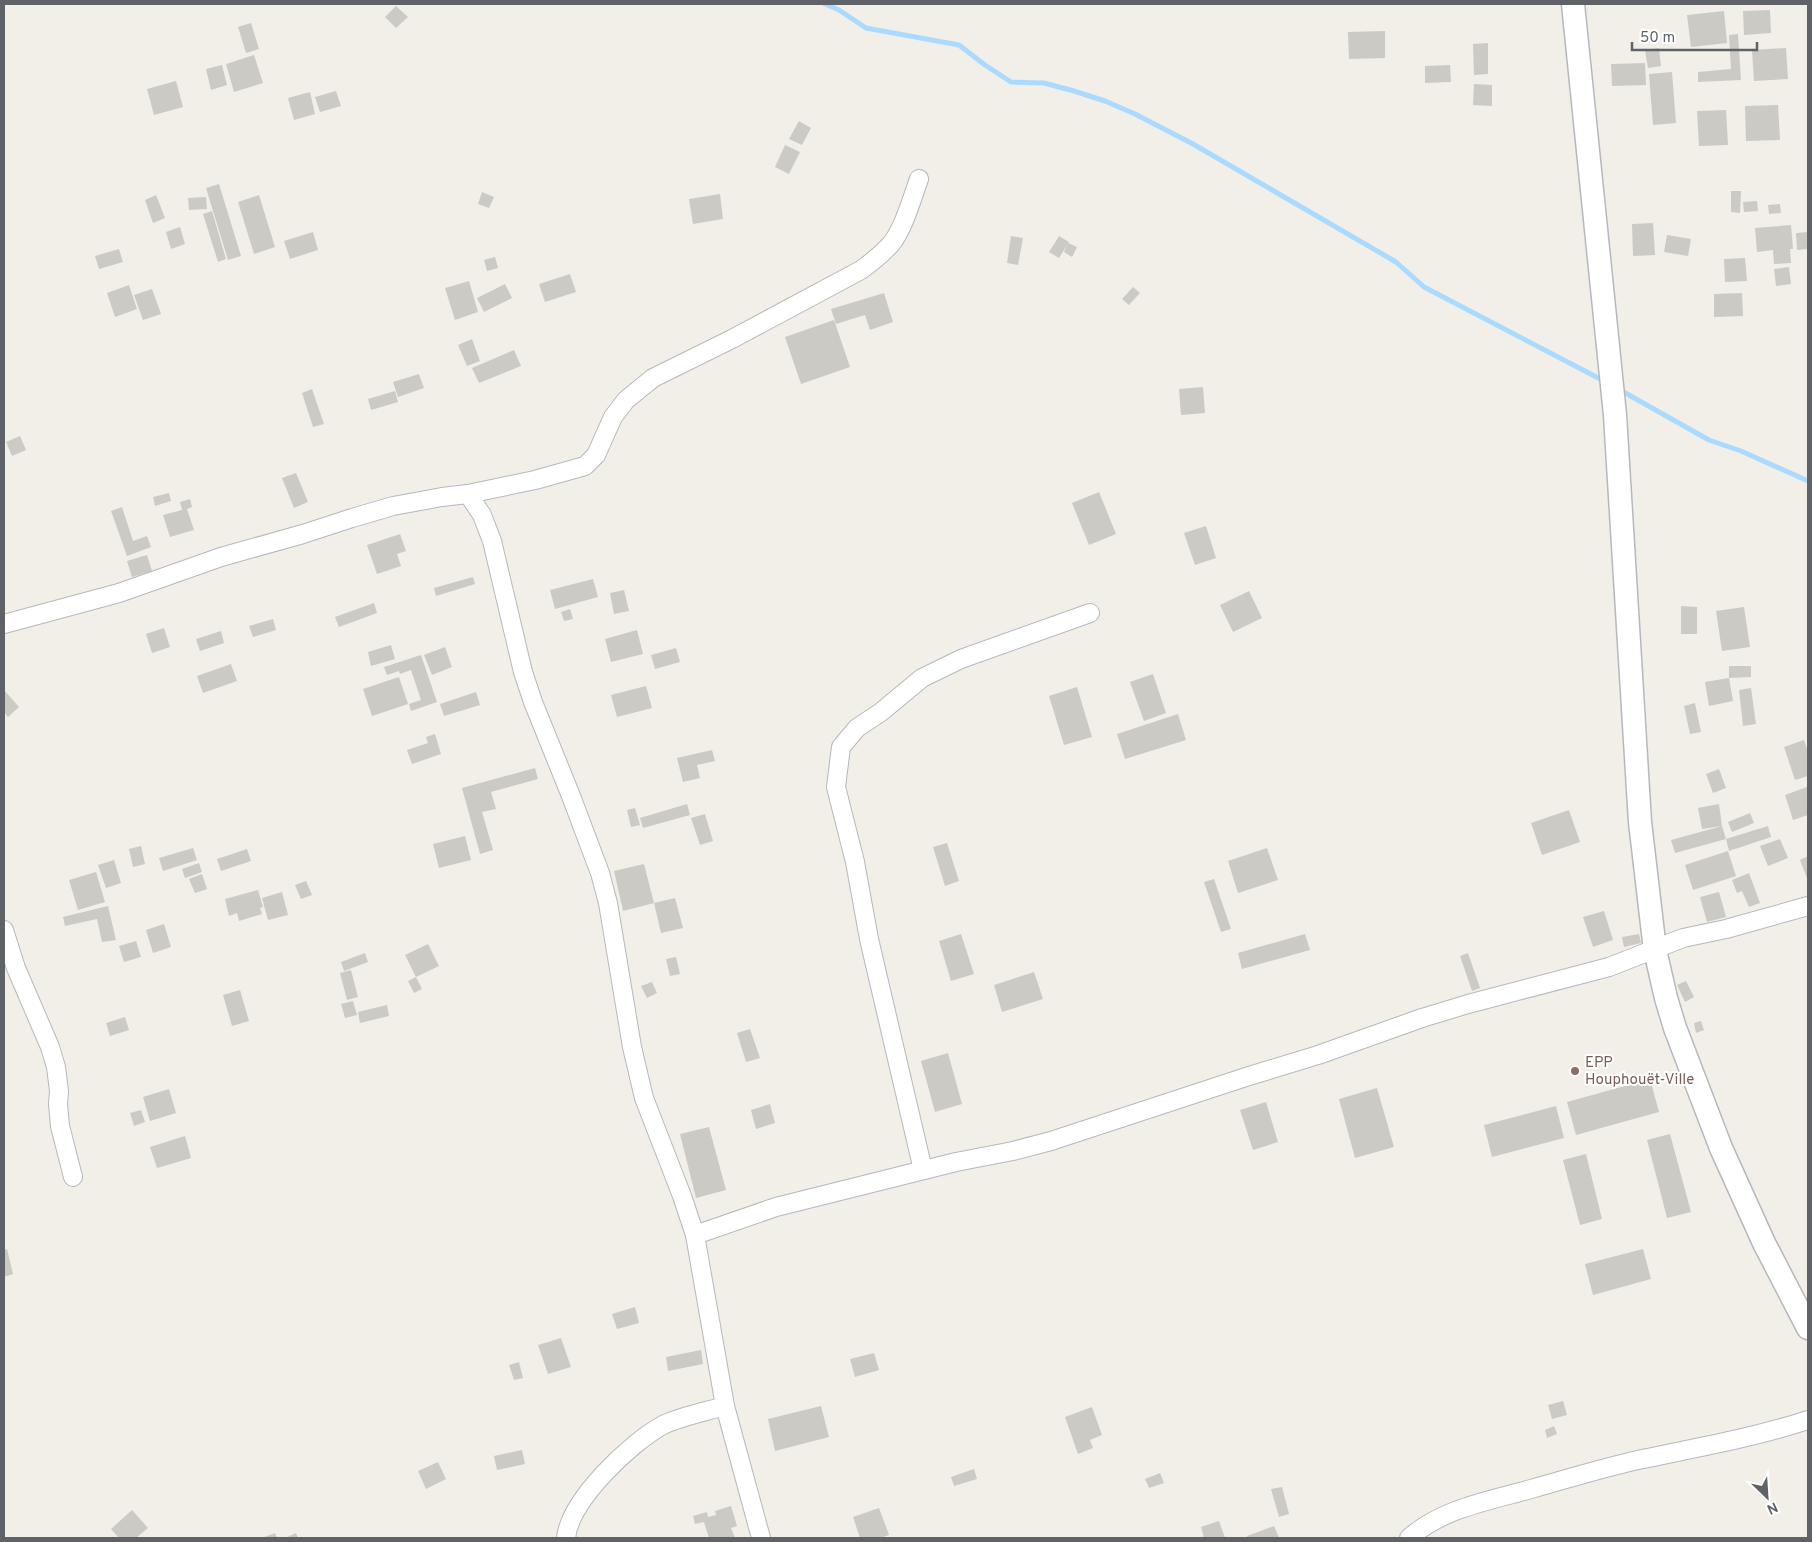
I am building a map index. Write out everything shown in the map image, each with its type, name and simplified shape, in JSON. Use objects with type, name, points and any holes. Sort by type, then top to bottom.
[{"type":"street","points":[[1573,4],[1615,415],[1640,822],[1655,950],[1675,1028],[1721,1148],[1764,1243],[1808,1328]]},
{"type":"street","points":[[4,624],[119,593],[221,557],[393,506],[468,494],[535,480],[585,466],[596,455],[613,417],[626,400],[646,383],[861,270],[875,260],[892,243],[919,179]]},
{"type":"street","points":[[468,494],[488,528],[508,602],[523,672],[600,873],[608,904],[632,1047],[644,1098],[695,1235],[725,1406],[761,1538]]},
{"type":"street","points":[[923,1170],[869,939],[855,862],[836,787],[842,746],[857,728],[929,674],[961,659],[1090,613]]},
{"type":"street","points":[[695,1235],[776,1207],[923,1170],[1051,1141],[1318,1055],[1422,1018],[1609,967],[1683,938],[1726,929],[1808,906]]},
{"type":"street","points":[[4,930],[16,968],[50,1047],[56,1067],[60,1126],[73,1177]]},
{"type":"street","points":[[566,1538],[573,1516],[583,1499],[632,1446],[662,1426],[725,1406]]},
{"type":"street","points":[[1409,1538],[1435,1519],[1450,1512],[1477,1504],[1637,1460],[1716,1445],[1808,1420]]},
{"type":"building","points":[[396,6],[408,17],[396,28],[385,17]]},
{"type":"building","points":[[1770,10],[1771,33],[1744,35],[1743,11]]},
{"type":"building","points":[[1724,11],[1727,43],[1691,47],[1687,15]]},
{"type":"building","points":[[251,23],[259,49],[246,53],[238,27]]},
{"type":"building","points":[[1385,31],[1385,58],[1349,59],[1348,32]]},
{"type":"building","points":[[1738,34],[1741,80],[1698,82],[1698,72],[1731,69],[1729,35]]},
{"type":"building","points":[[1488,43],[1488,74],[1474,75],[1473,44]]},
{"type":"building","points":[[1659,48],[1661,66],[1648,68],[1645,50]]},
{"type":"building","points":[[1786,48],[1788,79],[1754,81],[1752,50]]},
{"type":"building","points":[[254,55],[263,83],[234,92],[226,64]]},
{"type":"building","points":[[1645,63],[1646,85],[1612,86],[1611,64]]},
{"type":"building","points":[[222,65],[227,85],[211,90],[206,69]]},
{"type":"building","points":[[1450,65],[1451,82],[1425,83],[1425,66]]},
{"type":"building","points":[[1672,72],[1676,123],[1653,125],[1649,74]]},
{"type":"building","points":[[176,81],[183,107],[154,115],[147,89]]},
{"type":"building","points":[[1474,84],[1492,85],[1492,106],[1473,105]]},
{"type":"building","points":[[336,91],[341,106],[320,112],[315,97]]},
{"type":"building","points":[[310,92],[315,114],[294,120],[288,98]]},
{"type":"building","points":[[1778,105],[1780,140],[1746,141],[1745,106]]},
{"type":"building","points":[[1726,110],[1728,145],[1699,146],[1697,111]]},
{"type":"building","points":[[799,121],[811,128],[802,145],[789,139]]},
{"type":"building","points":[[785,145],[800,152],[789,174],[775,167]]},
{"type":"building","points":[[219,184],[241,256],[228,260],[206,188]]},
{"type":"building","points":[[1731,191],[1741,191],[1740,213],[1731,212]]},
{"type":"building","points":[[482,192],[494,197],[489,208],[478,204]]},
{"type":"building","points":[[720,194],[723,219],[693,224],[689,199]]},
{"type":"building","points":[[156,195],[165,218],[153,223],[145,200]]},
{"type":"building","points":[[259,195],[275,247],[254,254],[238,202]]},
{"type":"building","points":[[206,197],[207,209],[189,210],[188,198]]},
{"type":"building","points":[[1757,201],[1758,211],[1744,212],[1743,202]]},
{"type":"building","points":[[1780,204],[1781,213],[1769,214],[1768,205]]},
{"type":"building","points":[[212,211],[226,259],[218,262],[203,214]]},
{"type":"building","points":[[1653,223],[1655,255],[1633,256],[1632,224]]},
{"type":"building","points":[[1791,225],[1793,249],[1790,249],[1791,263],[1774,264],[1773,250],[1757,252],[1755,228]]},
{"type":"building","points":[[180,227],[185,244],[171,249],[166,232]]},
{"type":"building","points":[[313,232],[318,250],[290,259],[284,241]]},
{"type":"building","points":[[1808,232],[1808,249],[1797,250],[1796,233]]},
{"type":"building","points":[[1667,235],[1691,239],[1688,256],[1664,252]]},
{"type":"building","points":[[1011,236],[1023,238],[1018,265],[1007,263]]},
{"type":"building","points":[[1059,236],[1069,242],[1059,258],[1049,252]]},
{"type":"building","points":[[1068,243],[1077,247],[1072,257],[1064,252]]},
{"type":"building","points":[[119,249],[123,262],[99,269],[95,256]]},
{"type":"building","points":[[495,257],[498,268],[487,271],[484,260]]},
{"type":"building","points":[[1745,258],[1747,281],[1725,282],[1724,259]]},
{"type":"building","points":[[1789,267],[1791,284],[1776,286],[1774,269]]},
{"type":"building","points":[[570,274],[576,292],[545,302],[539,284]]},
{"type":"building","points":[[469,281],[478,312],[455,320],[445,288]]},
{"type":"building","points":[[505,284],[512,298],[484,312],[477,298]]},
{"type":"building","points":[[129,285],[137,309],[115,317],[107,293]]},
{"type":"building","points":[[1133,287],[1140,293],[1129,305],[1122,299]]},
{"type":"building","points":[[152,289],[161,314],[143,320],[134,295]]},
{"type":"building","points":[[884,293],[893,322],[870,330],[865,315],[836,324],[831,309]]},
{"type":"building","points":[[1742,293],[1743,316],[1714,317],[1714,294]]},
{"type":"building","points":[[834,320],[850,367],[801,384],[785,337]]},
{"type":"building","points":[[472,339],[480,361],[467,366],[458,345]]},
{"type":"building","points":[[514,350],[521,366],[479,383],[472,368]]},
{"type":"building","points":[[419,374],[424,388],[398,397],[393,382]]},
{"type":"building","points":[[1203,387],[1205,413],[1181,415],[1179,389]]},
{"type":"building","points":[[312,389],[324,424],[313,427],[302,393]]},
{"type":"building","points":[[395,391],[398,402],[371,410],[368,399]]},
{"type":"building","points":[[20,436],[26,450],[12,456],[6,442]]},
{"type":"building","points":[[296,473],[308,502],[294,508],[282,478]]},
{"type":"building","points":[[1099,492],[1116,534],[1089,545],[1072,503]]},
{"type":"building","points":[[169,493],[171,501],[155,506],[153,497]]},
{"type":"building","points":[[190,499],[192,507],[187,509],[194,530],[170,537],[163,515],[182,510],[180,502]]},
{"type":"building","points":[[122,507],[133,541],[147,536],[151,547],[127,556],[111,511]]},
{"type":"building","points":[[1206,526],[1216,558],[1195,565],[1184,533]]},
{"type":"building","points":[[400,534],[406,551],[397,554],[401,566],[377,574],[367,545]]},
{"type":"building","points":[[147,555],[152,571],[132,577],[127,561]]},
{"type":"building","points":[[473,577],[475,584],[436,596],[434,588]]},
{"type":"building","points":[[593,579],[598,597],[555,609],[550,590]]},
{"type":"building","points":[[624,590],[629,611],[614,614],[610,593]]},
{"type":"building","points":[[1249,591],[1262,618],[1233,632],[1220,605]]},
{"type":"building","points":[[374,603],[377,613],[339,627],[335,617]]},
{"type":"building","points":[[1681,606],[1697,607],[1697,634],[1681,634]]},
{"type":"building","points":[[1744,607],[1750,647],[1722,651],[1716,611]]},
{"type":"building","points":[[570,609],[573,619],[564,621],[561,612]]},
{"type":"building","points":[[273,619],[276,630],[253,637],[249,626]]},
{"type":"building","points":[[164,628],[170,647],[152,653],[146,634]]},
{"type":"building","points":[[637,630],[643,654],[611,662],[605,639]]},
{"type":"building","points":[[221,631],[224,643],[200,651],[196,639]]},
{"type":"building","points":[[391,645],[395,659],[371,666],[368,652]]},
{"type":"building","points":[[445,647],[452,667],[432,675],[424,655]]},
{"type":"building","points":[[676,648],[680,662],[655,669],[651,655]]},
{"type":"building","points":[[421,655],[437,702],[411,711],[409,704],[421,700],[411,670],[400,674],[399,671],[387,675],[384,667]]},
{"type":"building","points":[[231,664],[237,681],[203,693],[197,676]]},
{"type":"building","points":[[1729,666],[1751,666],[1751,677],[1729,678]]},
{"type":"building","points":[[1153,674],[1166,713],[1144,721],[1130,682]]},
{"type":"building","points":[[399,677],[408,704],[372,716],[363,689]]},
{"type":"building","points":[[1729,678],[1733,701],[1709,706],[1705,682]]},
{"type":"building","points":[[646,686],[652,708],[617,717],[611,695]]},
{"type":"building","points":[[1077,687],[1092,737],[1064,745],[1049,696]]},
{"type":"building","points":[[1751,688],[1756,724],[1743,726],[1739,690]]},
{"type":"building","points":[[4,690],[19,707],[8,717],[4,712]]},
{"type":"building","points":[[476,692],[480,705],[444,716],[440,704]]},
{"type":"building","points":[[1695,703],[1701,732],[1690,734],[1684,706]]},
{"type":"building","points":[[1178,714],[1186,740],[1125,759],[1117,734]]},
{"type":"building","points":[[435,734],[441,754],[412,764],[407,750],[428,743],[426,737]]},
{"type":"building","points":[[1804,740],[1808,752],[1808,776],[1795,780],[1784,747]]},
{"type":"building","points":[[712,750],[715,761],[697,765],[700,778],[683,782],[677,758]]},
{"type":"building","points":[[535,768],[538,779],[491,792],[496,809],[482,812],[493,850],[480,854],[462,788]]},
{"type":"building","points":[[1719,769],[1726,788],[1713,793],[1706,774]]},
{"type":"building","points":[[1807,787],[1808,815],[1793,820],[1785,795]]},
{"type":"building","points":[[687,804],[690,815],[643,828],[640,818]]},
{"type":"building","points":[[1719,804],[1722,826],[1702,829],[1698,808]]},
{"type":"building","points":[[635,808],[640,825],[631,827],[627,810]]},
{"type":"building","points":[[1569,810],[1580,842],[1542,855],[1531,823]]},
{"type":"building","points":[[1750,813],[1754,823],[1732,832],[1728,822]]},
{"type":"building","points":[[705,814],[713,841],[700,845],[691,818]]},
{"type":"building","points":[[1722,826],[1726,839],[1675,853],[1671,840]]},
{"type":"building","points":[[1768,826],[1771,837],[1729,851],[1726,839]]},
{"type":"building","points":[[465,836],[471,860],[439,868],[433,844]]},
{"type":"building","points":[[1780,839],[1788,858],[1768,866],[1760,846]]},
{"type":"building","points":[[947,843],[959,881],[945,886],[933,847]]},
{"type":"building","points":[[141,846],[145,864],[133,867],[129,849]]},
{"type":"building","points":[[193,848],[197,860],[163,871],[159,858]]},
{"type":"building","points":[[1267,848],[1278,880],[1238,893],[1228,861]]},
{"type":"building","points":[[247,849],[251,861],[221,871],[217,859]]},
{"type":"building","points":[[1728,851],[1736,876],[1693,890],[1685,865]]},
{"type":"building","points":[[1808,856],[1808,881],[1800,860]]},
{"type":"building","points":[[114,860],[121,883],[106,888],[98,865]]},
{"type":"building","points":[[199,863],[202,872],[185,878],[182,869]]},
{"type":"building","points":[[644,864],[654,903],[623,911],[614,871]]},
{"type":"building","points":[[96,872],[105,902],[78,910],[69,880]]},
{"type":"building","points":[[1749,873],[1760,903],[1749,907],[1742,891],[1737,893],[1732,880]]},
{"type":"building","points":[[202,874],[207,889],[195,893],[189,879]]},
{"type":"building","points":[[1214,879],[1231,929],[1221,932],[1204,882]]},
{"type":"building","points":[[306,881],[312,895],[301,899],[295,885]]},
{"type":"building","points":[[258,890],[263,907],[260,908],[262,914],[239,921],[237,913],[229,916],[225,899]]},
{"type":"building","points":[[282,892],[288,915],[268,920],[262,898]]},
{"type":"building","points":[[1719,892],[1726,917],[1707,922],[1700,897]]},
{"type":"building","points":[[675,898],[683,928],[661,933],[654,903]]},
{"type":"building","points":[[108,906],[116,940],[102,942],[97,919],[65,926],[63,917]]},
{"type":"building","points":[[1604,911],[1613,940],[1593,947],[1583,917]]},
{"type":"building","points":[[164,924],[171,947],[153,953],[146,930]]},
{"type":"building","points":[[961,934],[974,974],[951,981],[939,941]]},
{"type":"building","points":[[1305,934],[1310,950],[1242,969],[1238,953]]},
{"type":"building","points":[[1639,934],[1641,943],[1624,947],[1622,937]]},
{"type":"building","points":[[136,941],[141,957],[124,962],[119,946]]},
{"type":"building","points":[[428,944],[439,966],[416,977],[405,955]]},
{"type":"building","points":[[365,953],[368,962],[344,971],[341,962]]},
{"type":"building","points":[[1468,953],[1480,988],[1472,991],[1460,956]]},
{"type":"building","points":[[676,957],[680,974],[670,976],[666,959]]},
{"type":"building","points":[[351,970],[358,997],[347,1000],[340,973]]},
{"type":"building","points":[[1034,972],[1043,999],[1002,1012],[994,985]]},
{"type":"building","points":[[416,977],[422,989],[414,993],[408,981]]},
{"type":"building","points":[[1686,981],[1694,997],[1685,1002],[1677,985]]},
{"type":"building","points":[[652,982],[657,993],[647,998],[641,986]]},
{"type":"building","points":[[240,990],[249,1021],[232,1026],[223,995]]},
{"type":"building","points":[[353,1001],[357,1015],[345,1018],[341,1004]]},
{"type":"building","points":[[387,1005],[389,1016],[360,1023],[358,1012]]},
{"type":"building","points":[[125,1017],[129,1030],[110,1036],[106,1023]]},
{"type":"building","points":[[1701,1021],[1704,1030],[1696,1033],[1694,1023]]},
{"type":"building","points":[[750,1029],[760,1058],[746,1062],[737,1033]]},
{"type":"building","points":[[948,1053],[962,1104],[935,1112],[921,1061]]},
{"type":"building","points":[[1650,1079],[1659,1112],[1576,1135],[1567,1102]]},
{"type":"building","points":[[1377,1088],[1394,1147],[1355,1158],[1339,1099]]},
{"type":"building","points":[[169,1089],[176,1113],[150,1121],[143,1097]]},
{"type":"building","points":[[1266,1102],[1278,1142],[1253,1150],[1240,1110]]},
{"type":"building","points":[[770,1104],[775,1123],[756,1129],[751,1110]]},
{"type":"building","points":[[1556,1106],[1564,1138],[1492,1157],[1484,1125]]},
{"type":"building","points":[[141,1110],[145,1122],[134,1126],[130,1113]]},
{"type":"building","points":[[709,1127],[726,1190],[696,1198],[680,1134]]},
{"type":"building","points":[[1670,1134],[1691,1212],[1667,1218],[1647,1140]]},
{"type":"building","points":[[185,1136],[191,1158],[157,1168],[150,1147]]},
{"type":"building","points":[[1586,1154],[1602,1219],[1580,1225],[1563,1160]]},
{"type":"building","points":[[7,1249],[13,1274],[4,1277],[4,1250]]},
{"type":"building","points":[[1643,1249],[1651,1279],[1593,1295],[1585,1264]]},
{"type":"building","points":[[635,1307],[639,1323],[617,1329],[612,1314]]},
{"type":"building","points":[[561,1338],[571,1367],[548,1374],[538,1345]]},
{"type":"building","points":[[701,1350],[703,1364],[668,1371],[666,1357]]},
{"type":"building","points":[[874,1353],[879,1370],[855,1377],[850,1359]]},
{"type":"building","points":[[519,1362],[523,1378],[514,1380],[509,1365]]},
{"type":"building","points":[[1563,1401],[1567,1415],[1552,1419],[1548,1405]]},
{"type":"building","points":[[821,1406],[829,1437],[775,1451],[768,1419]]},
{"type":"building","points":[[1092,1407],[1102,1435],[1090,1440],[1093,1448],[1078,1454],[1065,1417]]},
{"type":"building","points":[[1554,1426],[1557,1434],[1547,1438],[1545,1430]]},
{"type":"building","points":[[522,1450],[525,1464],[497,1470],[494,1456]]},
{"type":"building","points":[[438,1462],[446,1479],[426,1489],[418,1471]]},
{"type":"building","points":[[974,1469],[977,1479],[954,1486],[951,1477]]},
{"type":"building","points":[[1160,1473],[1164,1483],[1149,1488],[1145,1479]]},
{"type":"building","points":[[1282,1487],[1289,1514],[1279,1517],[1271,1489]]},
{"type":"building","points":[[731,1506],[737,1526],[731,1528],[735,1538],[709,1538],[704,1522],[695,1524],[693,1516],[707,1512],[708,1517],[716,1515],[715,1511]]},
{"type":"building","points":[[879,1508],[889,1535],[880,1538],[860,1538],[853,1517]]},
{"type":"building","points":[[132,1510],[148,1528],[136,1538],[119,1538],[111,1529]]},
{"type":"building","points":[[1219,1521],[1225,1538],[1204,1538],[1201,1527]]},
{"type":"building","points":[[1274,1526],[1279,1538],[1248,1538],[1247,1536]]},
{"type":"building","points":[[275,1533],[277,1538],[262,1538]]},
{"type":"building","points":[[296,1533],[298,1538],[285,1538]]},
{"type":"waterway","points":[[825,4],[839,10],[866,28],[959,45],[1011,82],[1044,83],[1105,101],[1135,114],[1193,144],[1396,262],[1424,287],[1606,382]]},
{"type":"waterway","points":[[1620,390],[1709,440],[1741,451],[1808,481]]},
{"type":"place","name":"EPP Houphouët-Ville","points":[[1575,1071]]}]
